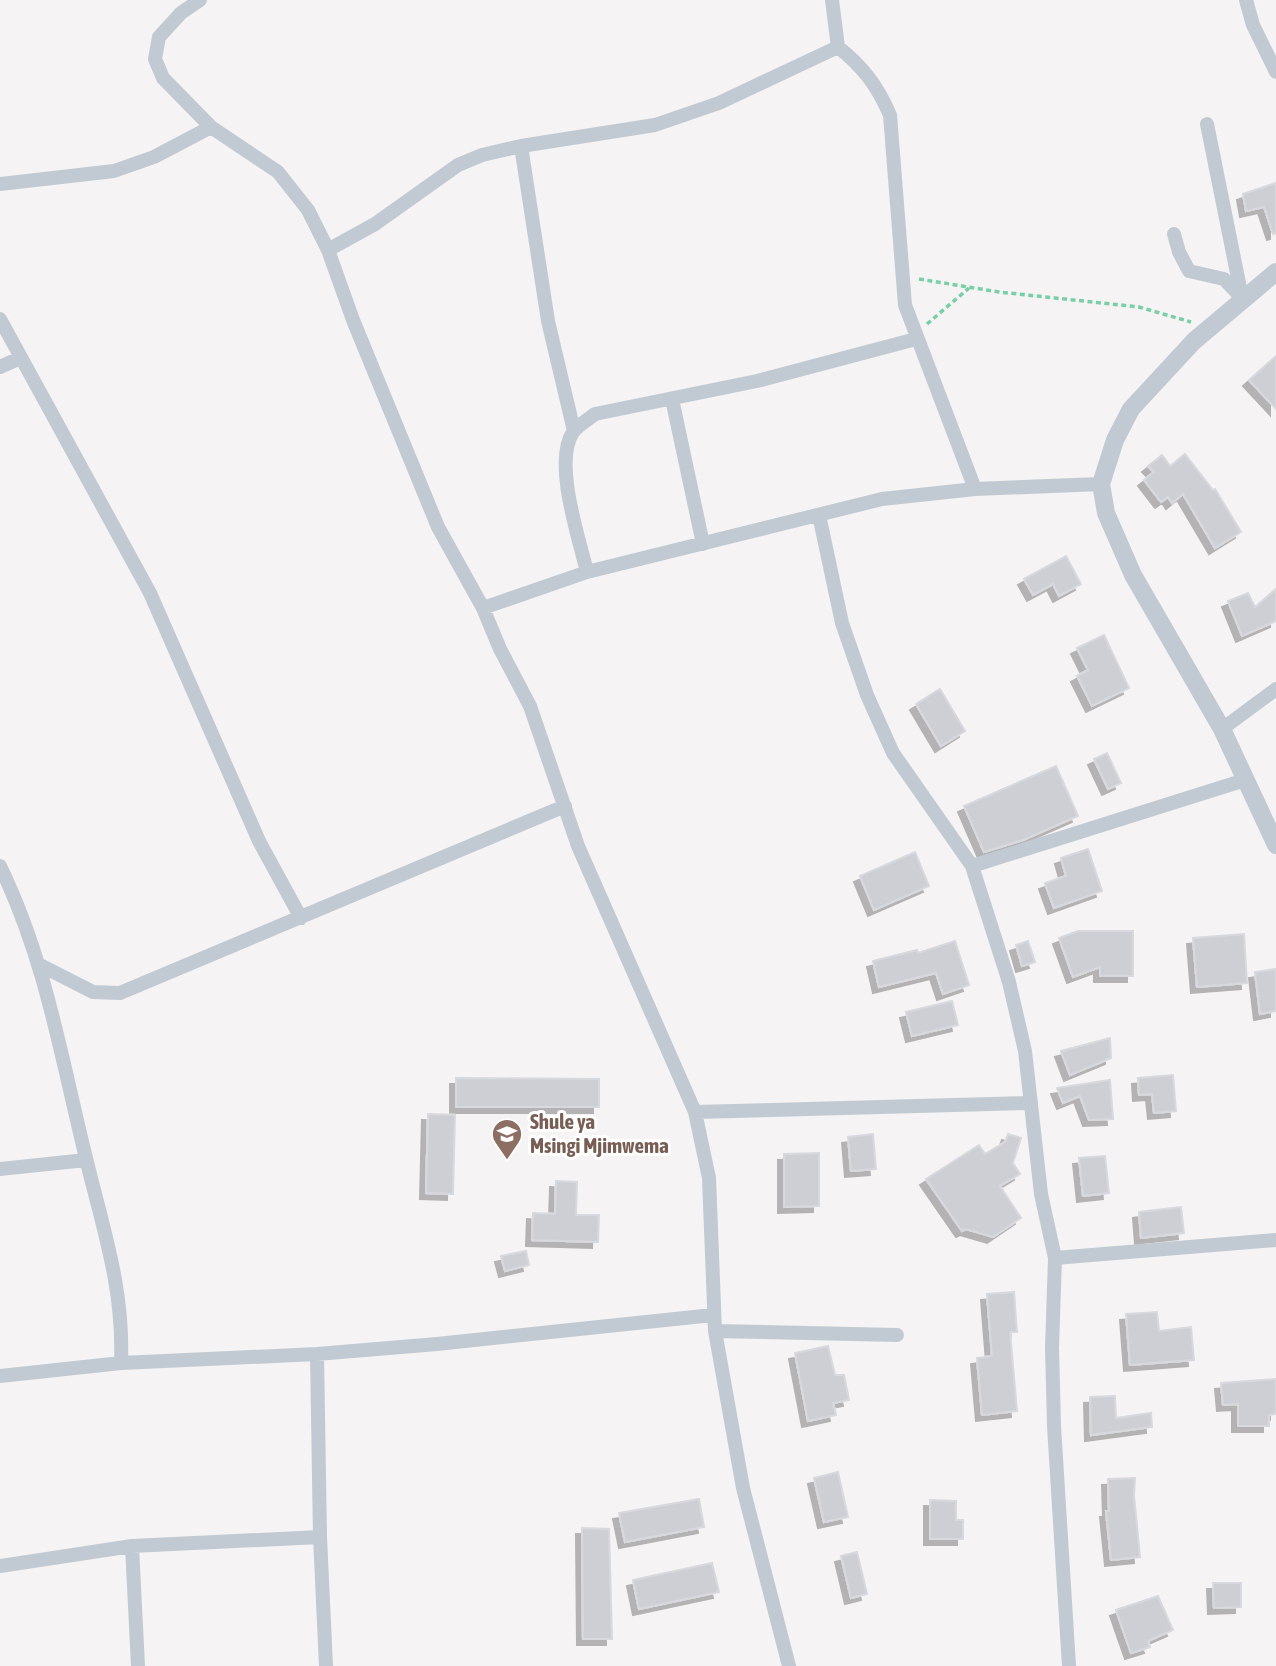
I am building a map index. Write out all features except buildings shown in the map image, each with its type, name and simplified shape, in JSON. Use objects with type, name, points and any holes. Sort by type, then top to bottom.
[{"type":"street","points":[[200,0],[181,13],[159,37],[155,59],[163,78],[211,127],[260,158],[292,187],[328,250],[353,320],[438,527],[483,608],[500,649],[530,706],[583,858],[695,1112],[709,1178],[715,1331],[743,1488],[789,1666]]},
{"type":"street","points":[[832,0],[838,47],[864,68],[879,90],[890,115],[905,305],[975,489]]},
{"type":"street","points":[[1246,0],[1253,24],[1276,72]]},
{"type":"street","points":[[328,250],[375,224],[458,165],[482,155],[521,146],[655,125],[719,103],[838,47]]},
{"type":"street","points":[[1207,124],[1242,298]]},
{"type":"street","points":[[0,184],[114,171],[154,157],[211,127]]},
{"type":"street","points":[[521,146],[548,321],[574,431]]},
{"type":"street","points":[[1174,234],[1178,252],[1189,271],[1224,279],[1242,298]]},
{"type":"street","points":[[1276,272],[1209,328],[1131,409],[1115,440],[1101,484],[1106,513],[1133,575],[1222,729],[1276,845]]},
{"type":"street","points":[[0,319],[150,593],[259,841],[301,918]]},
{"type":"street","points":[[587,572],[566,472],[567,450],[574,431],[595,414],[757,381],[915,336]]},
{"type":"street","points":[[0,367],[20,358]]},
{"type":"street","points":[[672,399],[703,544]]},
{"type":"street","points":[[483,608],[587,572],[882,499],[975,489],[1101,484]]},
{"type":"street","points":[[819,515],[842,623],[867,695],[893,753],[972,866],[1009,982],[1026,1051],[1029,1103],[1041,1194],[1055,1258],[1052,1348],[1054,1426],[1069,1666]]},
{"type":"street","points":[[1222,729],[1276,689]]},
{"type":"street","points":[[972,866],[1245,780]]},
{"type":"street","points":[[40,965],[93,992],[120,993],[565,806]]},
{"type":"street","points":[[0,866],[40,965],[58,1029],[86,1160],[117,1274],[122,1331],[121,1363]]},
{"type":"street","points":[[695,1112],[1029,1103]]},
{"type":"street","points":[[0,1169],[86,1160]]},
{"type":"street","points":[[1055,1258],[1276,1240]]},
{"type":"street","points":[[0,1376],[121,1363],[317,1354],[713,1315]]},
{"type":"street","points":[[715,1331],[897,1335]]},
{"type":"street","points":[[317,1354],[320,1537],[326,1666]]},
{"type":"street","points":[[0,1566],[132,1546],[320,1537]]},
{"type":"street","points":[[132,1546],[138,1666]]},
{"type":"path","points":[[903,277],[969,288],[1139,307],[1209,328]]},
{"type":"path","points":[[915,336],[969,288]]},
{"type":"place","name":"Shule ya Msingi Mjimwema","points":[[507,1161]]}]
